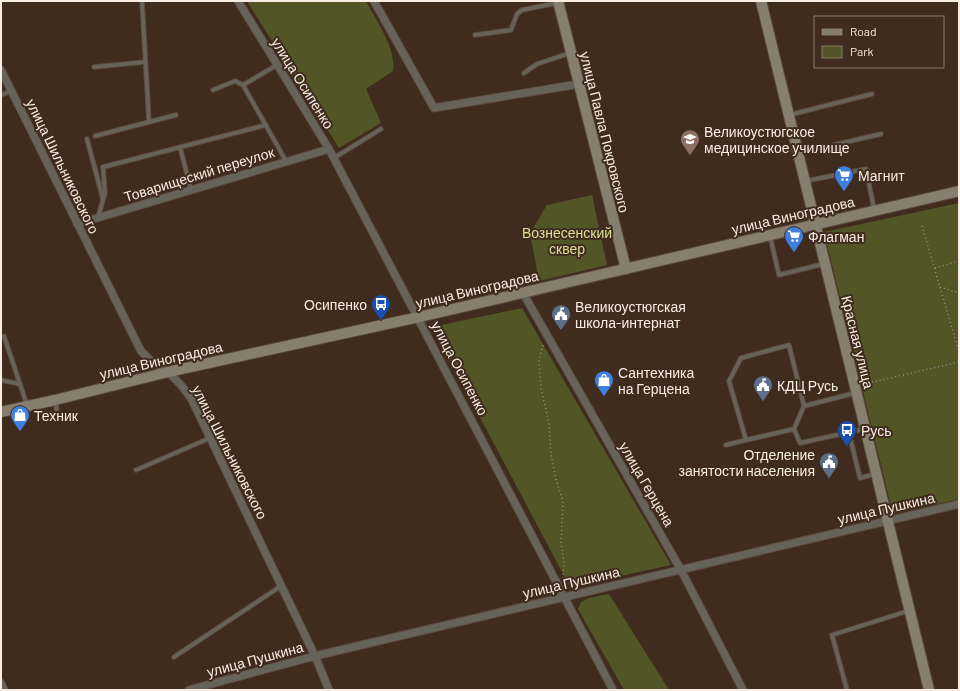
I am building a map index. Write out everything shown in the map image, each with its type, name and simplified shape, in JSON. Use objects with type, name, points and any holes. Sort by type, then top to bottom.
[{"type":"street","name":"улица Осипенко","points":[[238,1],[334,158],[419,317],[612,690]]},
{"type":"street","points":[[374,1],[434,108],[579,84]]},
{"type":"street","name":"Красная улица","points":[[761,1],[888,521],[927,690]]},
{"type":"street","name":"улица Павла Покровского","points":[[558,2],[626,269]]},
{"type":"street","name":"улица Шильниковского","points":[[1,70],[141,351],[153,363],[168,372],[191,398],[315,656],[329,690]]},
{"type":"street","name":"Товарищеский переулок","points":[[77,224],[329,149]]},
{"type":"street","name":"улица Виноградова","points":[[1,412],[168,372],[419,317],[959,191]]},
{"type":"street","name":"улица Герцена","points":[[523,293],[681,570],[743,690]]},
{"type":"street","name":"улица Пушкина","points":[[189,690],[315,656],[959,504]]},
{"type":"street","points":[[1,683],[4,690]]},
{"type":"lane","points":[[142,1],[149,122]]},
{"type":"lane","points":[[475,34],[511,30],[517,14],[522,10],[558,2]]},
{"type":"lane","points":[[524,73],[545,61],[571,53]]},
{"type":"lane","points":[[94,67],[145,62]]},
{"type":"lane","points":[[243,85],[277,65]]},
{"type":"lane","points":[[213,90],[235,81],[243,85],[286,162]]},
{"type":"lane","points":[[1,95],[11,91]]},
{"type":"lane","points":[[789,115],[872,94]]},
{"type":"lane","points":[[95,136],[176,115]]},
{"type":"lane","points":[[98,218],[105,193],[103,167],[266,125]]},
{"type":"lane","points":[[334,158],[381,129]]},
{"type":"lane","points":[[798,153],[881,134]]},
{"type":"lane","points":[[88,139],[103,200]]},
{"type":"lane","points":[[180,147],[191,190]]},
{"type":"lane","points":[[806,182],[866,169],[874,210]]},
{"type":"lane","points":[[770,235],[779,275],[824,264]]},
{"type":"lane","points":[[4,336],[27,406]]},
{"type":"lane","points":[[746,440],[729,381],[741,358],[789,345],[804,406],[794,429],[800,443],[865,429]]},
{"type":"lane","points":[[1,380],[20,384]]},
{"type":"lane","points":[[804,406],[856,390]]},
{"type":"lane","points":[[55,400],[58,413]]},
{"type":"lane","points":[[726,445],[794,429]]},
{"type":"lane","points":[[849,433],[860,478],[876,474]]},
{"type":"lane","points":[[136,470],[210,438]]},
{"type":"lane","points":[[174,657],[281,586]]},
{"type":"lane","points":[[847,690],[832,636],[909,610]]},
{"type":"path","points":[[922,226],[959,352]]},
{"type":"path","points":[[935,268],[959,261]]},
{"type":"path","points":[[940,287],[959,293]]},
{"type":"path","points":[[546,334],[539,361],[541,388],[549,423],[551,455],[563,502],[561,543],[564,561],[561,589]]},
{"type":"path","points":[[856,390],[959,362]]},
{"type":"green space","points":[[247,1],[366,1],[385,35],[392,54],[393,71],[366,89],[381,123],[339,148]]},
{"type":"green space","name":"Вознесенский сквер","points":[[592,195],[607,265],[539,281],[530,233],[547,205]]},
{"type":"green space","points":[[959,203],[959,499],[893,514],[824,232]]},
{"type":"green space","points":[[522,308],[671,565],[570,587],[432,327]]},
{"type":"green space","points":[[609,594],[669,690],[624,690],[578,609],[581,602],[589,598]]},
{"type":"place","name":"Великоустюгское медицинское училище","points":[[690,156]]},
{"type":"place","name":"Магнит","points":[[844,192]]},
{"type":"place","name":"Флагман","points":[[794,253]]},
{"type":"place","name":"Осипенко","points":[[381,321]]},
{"type":"place","name":"Великоустюгская школа-интернат","points":[[561,331]]},
{"type":"place","name":"Сантехника на Герцена","points":[[604,397]]},
{"type":"place","name":"КДЦ Русь","points":[[763,402]]},
{"type":"place","name":"Техник","points":[[20,432]]},
{"type":"place","name":"Русь","points":[[847,447]]},
{"type":"place","name":"Отделение занятости населения","points":[[829,479]]}]
